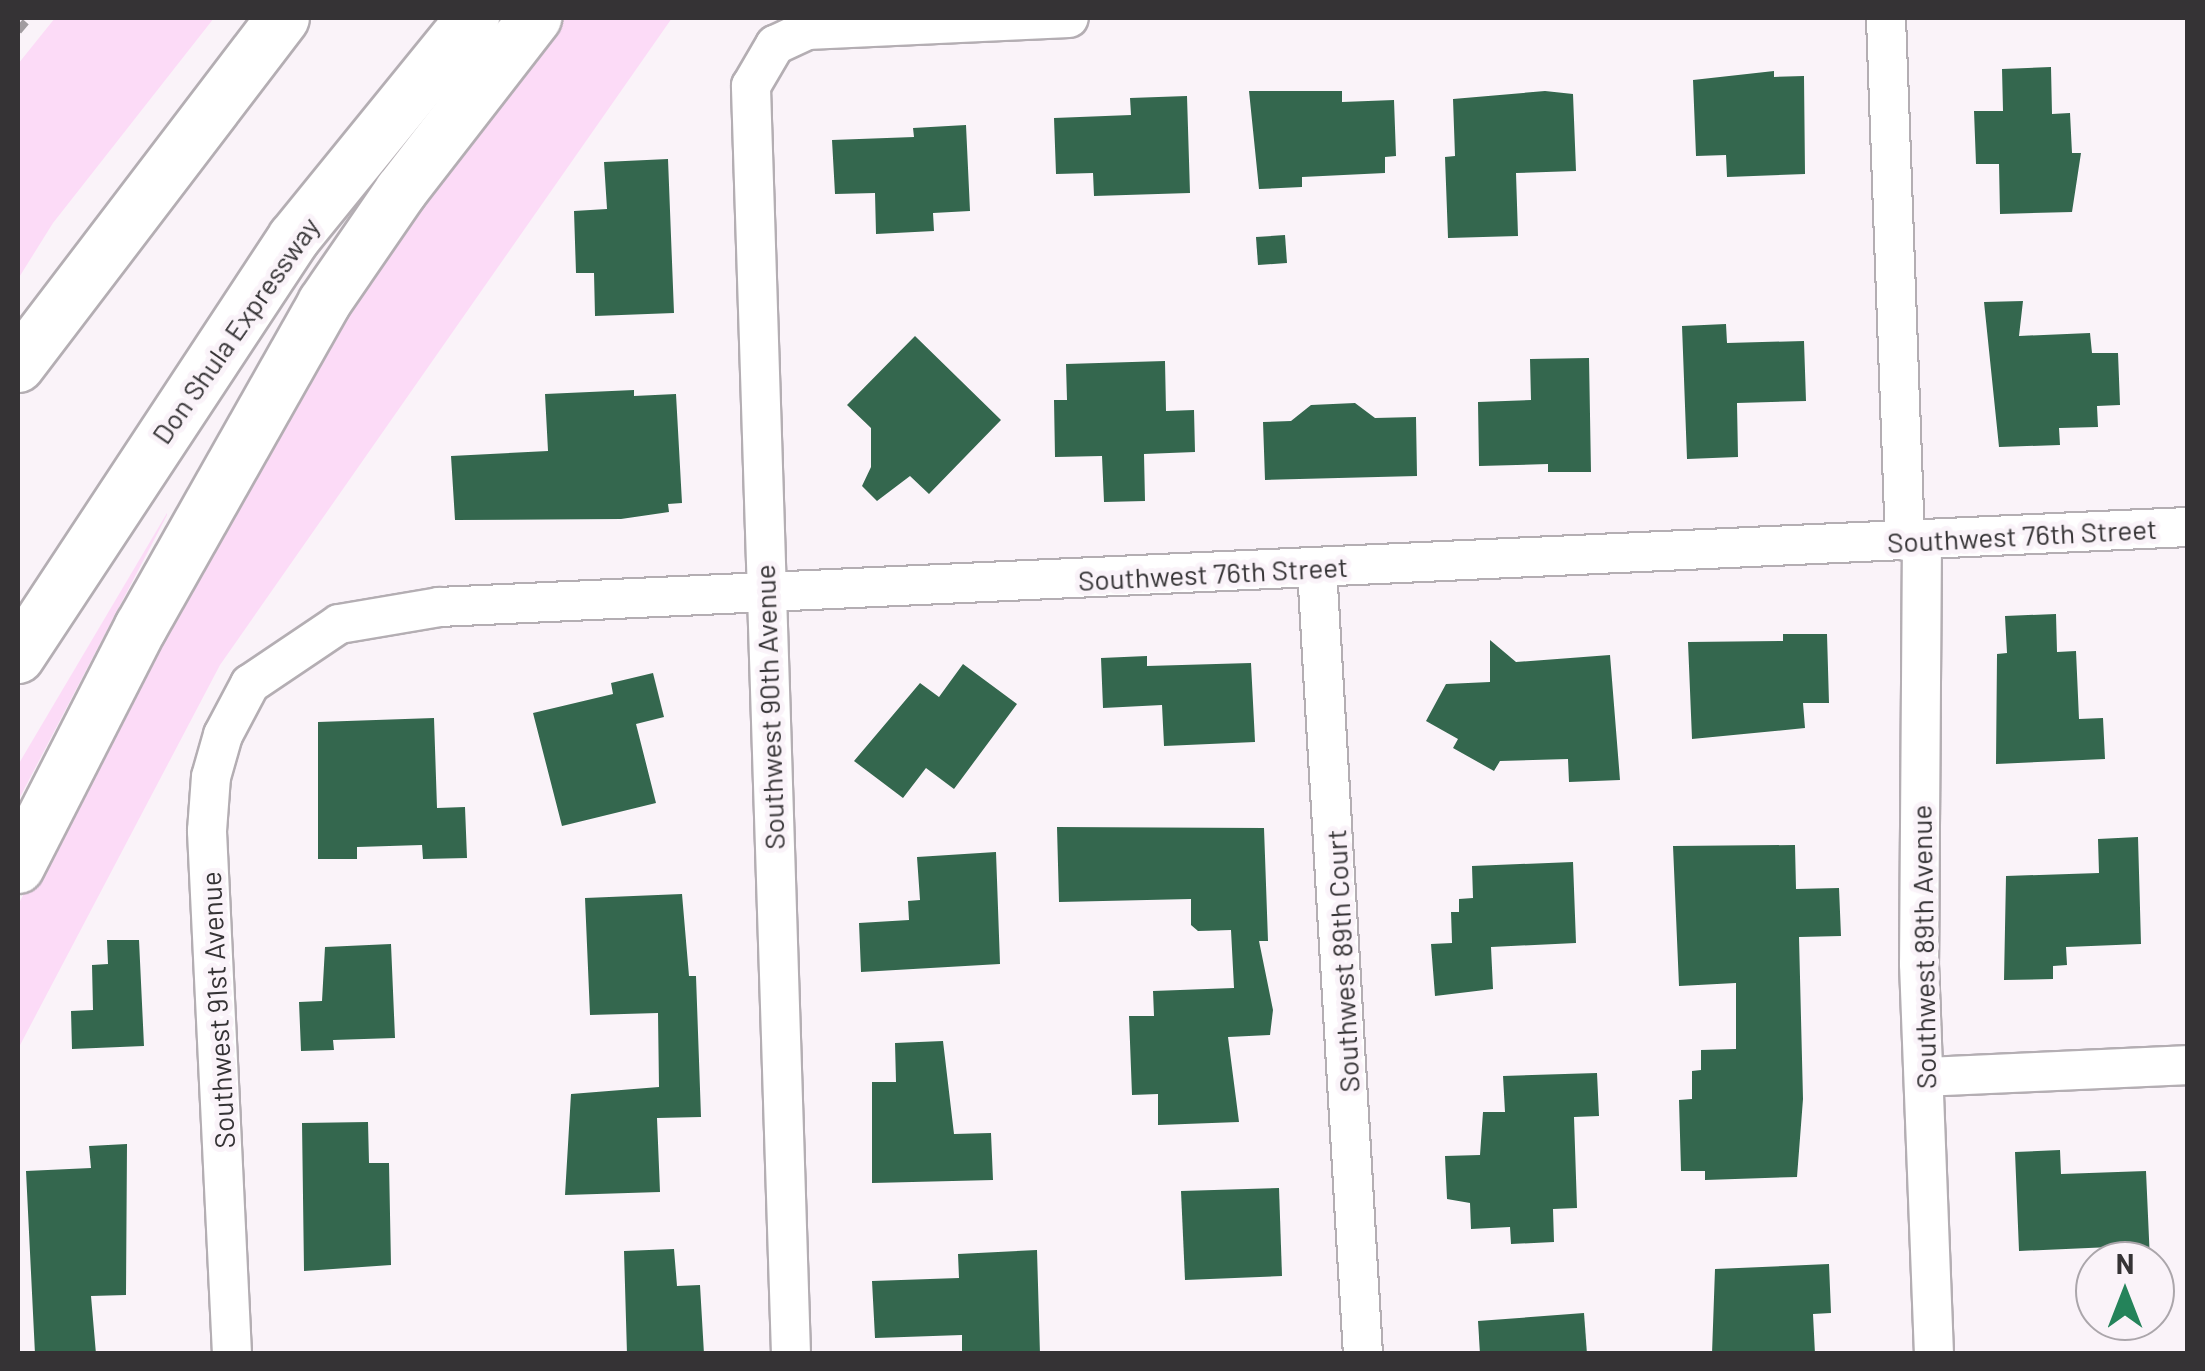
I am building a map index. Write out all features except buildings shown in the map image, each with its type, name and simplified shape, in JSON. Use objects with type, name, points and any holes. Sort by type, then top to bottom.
[{"type":"highway","points":[[19,362],[283,18]]},
{"type":"highway","name":"Don Shula Expressway","points":[[18,657],[294,238],[473,18]]},
{"type":"highway","points":[[18,867],[140,627],[324,303],[401,190],[535,18]]},
{"type":"street","name":"Southwest 90th Avenue","points":[[792,1354],[748,114],[760,62],[786,38],[808,30],[1069,18]]},
{"type":"street","name":"Southwest 89th Avenue","points":[[1886,18],[1914,541],[1924,1076],[1934,1354]]},
{"type":"street","name":"Southwest 76th Street","points":[[257,677],[338,624],[397,610],[2188,527]]},
{"type":"street","name":"Southwest 89th Court","points":[[1317,568],[1363,1354]]},
{"type":"street","name":"Southwest 91st Avenue","points":[[232,1354],[207,831],[216,754],[241,697],[257,677]]},
{"type":"street","points":[[1924,1076],[2188,1065]]},
{"type":"shaded area","points":[[55,18],[214,18],[53,223],[18,279],[18,64]]},
{"type":"shaded area","points":[[561,18],[672,18],[220,665],[18,1049],[18,905],[213,530],[355,292]]},
{"type":"shaded area","points":[[167,515],[18,801],[18,765]]},
{"type":"railway","points":[[18,31],[29,18]]}]
